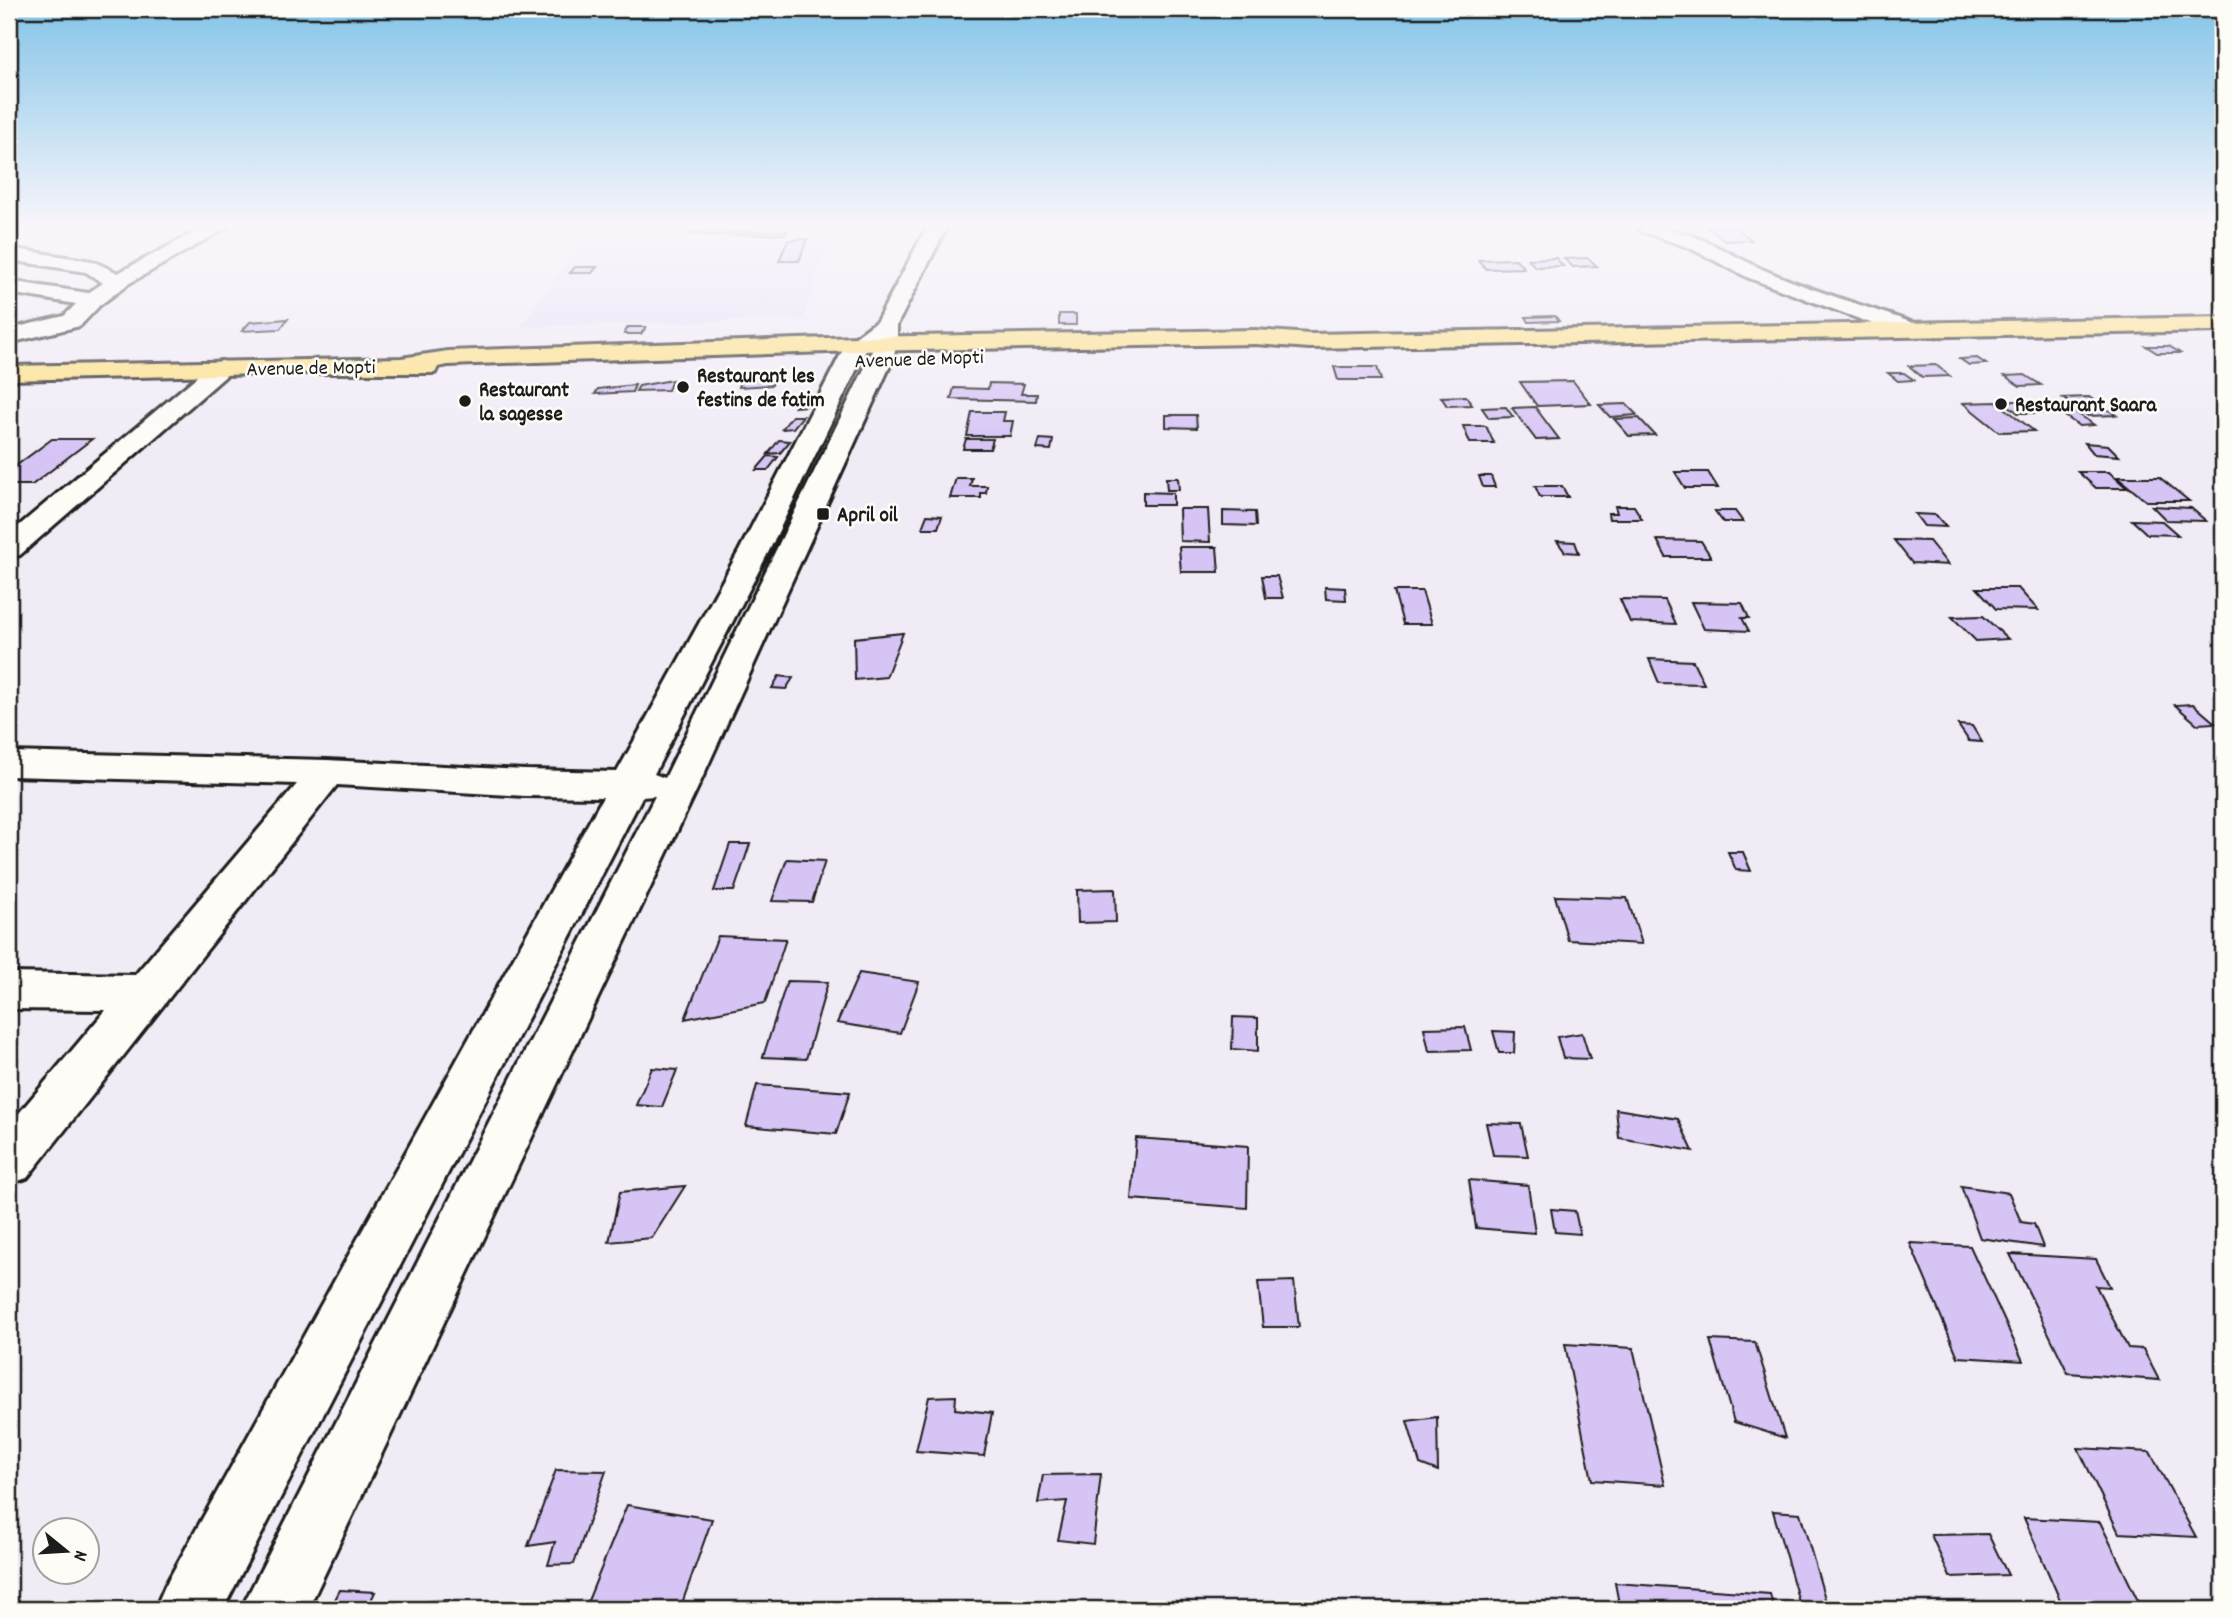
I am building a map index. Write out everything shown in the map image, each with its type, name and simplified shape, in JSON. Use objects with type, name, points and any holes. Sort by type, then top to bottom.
[{"type":"main road","name":"Avenue de Mopti","points":[[9,373],[401,365],[438,369],[872,346],[1258,349],[1310,341],[2223,324]]},
{"type":"street","points":[[9,336],[72,321],[90,303]]},
{"type":"street","points":[[188,1609],[627,785],[754,551],[896,303]]},
{"type":"street","points":[[1834,303],[1908,329]]},
{"type":"street","points":[[274,1609],[680,785],[872,346]]},
{"type":"street","points":[[9,549],[221,368]]},
{"type":"street","points":[[9,764],[327,772],[525,783],[680,785]]},
{"type":"street","points":[[9,1162],[327,772]]},
{"type":"street","points":[[9,991],[145,993]]},
{"type":"shaded area","points":[[538,303],[808,303],[803,319],[520,327]]},
{"type":"building","points":[[1059,314],[1076,314],[1076,325],[1059,325]]},
{"type":"building","points":[[1555,316],[1559,321],[1529,322],[1526,317]]},
{"type":"building","points":[[288,319],[280,329],[242,331],[250,322]]},
{"type":"building","points":[[628,327],[646,327],[641,334],[624,334]]},
{"type":"building","points":[[2146,346],[2169,346],[2180,353],[2157,353]]},
{"type":"building","points":[[1977,358],[1986,364],[1969,365],[1960,359]]},
{"type":"building","points":[[1936,365],[1950,376],[1922,377],[1909,366]]},
{"type":"building","points":[[1334,367],[1377,367],[1381,380],[1338,380]]},
{"type":"building","points":[[1888,373],[1904,373],[1914,380],[1898,381]]},
{"type":"building","points":[[2025,375],[2041,385],[2020,386],[2005,376]]},
{"type":"building","points":[[774,377],[772,385],[739,387],[741,379]]},
{"type":"building","points":[[672,380],[668,390],[636,391],[639,386]]},
{"type":"building","points":[[1573,381],[1591,404],[1537,406],[1520,382]]},
{"type":"building","points":[[989,383],[1024,384],[1021,394],[1037,394],[1036,401],[951,399],[954,388],[988,389]]},
{"type":"building","points":[[635,385],[632,392],[595,394],[598,389]]},
{"type":"building","points":[[547,386],[542,395],[517,396],[520,390]]},
{"type":"building","points":[[805,395],[815,395],[806,406],[795,407]]},
{"type":"building","points":[[1466,396],[1472,405],[1447,406],[1441,397]]},
{"type":"building","points":[[2089,397],[2116,415],[2088,416],[2063,398]]},
{"type":"building","points":[[2003,401],[2031,401],[2045,413],[2018,413]]},
{"type":"building","points":[[1997,402],[2034,431],[1999,432],[1963,403]]},
{"type":"building","points":[[1626,404],[1637,415],[1610,417],[1599,405]]},
{"type":"building","points":[[2064,404],[2094,425],[2079,426],[2050,405]]},
{"type":"building","points":[[1506,407],[1513,417],[1489,418],[1482,408]]},
{"type":"building","points":[[1535,407],[1559,439],[1536,440],[1512,408]]},
{"type":"building","points":[[972,412],[1005,412],[1003,421],[1013,421],[1010,436],[967,436]]},
{"type":"building","points":[[1166,415],[1196,415],[1197,428],[1166,427]]},
{"type":"building","points":[[792,416],[803,416],[793,428],[782,429]]},
{"type":"building","points":[[1639,418],[1655,435],[1629,436],[1614,419]]},
{"type":"building","points":[[1463,426],[1486,426],[1494,443],[1470,443]]},
{"type":"building","points":[[52,439],[92,439],[32,485],[9,485],[9,471]]},
{"type":"building","points":[[966,439],[993,439],[990,449],[963,449]]},
{"type":"building","points":[[1040,439],[1053,440],[1051,450],[1037,449]]},
{"type":"building","points":[[779,440],[790,441],[780,453],[768,454]]},
{"type":"building","points":[[2085,443],[2108,445],[2119,456],[2094,454]]},
{"type":"building","points":[[768,456],[778,457],[768,470],[756,470]]},
{"type":"building","points":[[1675,472],[1708,472],[1718,488],[1685,488]]},
{"type":"building","points":[[2078,472],[2109,472],[2127,488],[2096,488]]},
{"type":"building","points":[[1479,476],[1491,476],[1495,487],[1483,487]]},
{"type":"building","points":[[2117,477],[2159,477],[2189,501],[2146,501]]},
{"type":"building","points":[[956,478],[972,478],[970,486],[987,486],[986,493],[981,493],[981,498],[950,498]]},
{"type":"building","points":[[1166,478],[1178,478],[1179,490],[1167,490]]},
{"type":"building","points":[[1535,486],[1562,486],[1568,497],[1540,497]]},
{"type":"building","points":[[1143,492],[1173,493],[1173,505],[1143,505]]},
{"type":"building","points":[[1615,506],[1634,506],[1642,519],[1609,519],[1608,513],[1617,513]]},
{"type":"building","points":[[2152,506],[2191,508],[2206,521],[2166,520]]},
{"type":"building","points":[[1179,509],[1208,509],[1210,542],[1180,541]]},
{"type":"building","points":[[1223,511],[1255,512],[1256,526],[1223,525]]},
{"type":"building","points":[[1715,511],[1735,511],[1743,522],[1723,522]]},
{"type":"building","points":[[1915,514],[1936,515],[1946,527],[1924,526]]},
{"type":"building","points":[[927,515],[942,516],[938,528],[922,528]]},
{"type":"building","points":[[2132,520],[2162,521],[2178,535],[2147,534]]},
{"type":"building","points":[[1657,540],[1701,541],[1711,557],[1666,557]]},
{"type":"building","points":[[1894,540],[1929,541],[1948,565],[1912,563]]},
{"type":"building","points":[[1557,541],[1575,542],[1579,553],[1565,552]]},
{"type":"building","points":[[1179,547],[1217,547],[1219,572],[1181,572]]},
{"type":"building","points":[[1262,576],[1277,576],[1283,598],[1266,598]]},
{"type":"building","points":[[1325,587],[1345,588],[1346,600],[1326,599]]},
{"type":"building","points":[[1977,588],[2018,588],[2038,610],[1996,609]]},
{"type":"building","points":[[1394,591],[1422,591],[1432,624],[1403,624]]},
{"type":"building","points":[[1620,599],[1665,600],[1676,624],[1630,622]]},
{"type":"building","points":[[1691,602],[1742,603],[1749,618],[1742,618],[1749,631],[1704,629]]},
{"type":"building","points":[[1983,616],[2008,639],[1976,641],[1952,617]]},
{"type":"building","points":[[903,633],[886,677],[855,680],[854,638]]},
{"type":"building","points":[[1649,659],[1693,661],[1704,684],[1659,683]]},
{"type":"building","points":[[779,676],[793,678],[786,689],[772,688]]},
{"type":"building","points":[[2193,704],[2215,723],[2197,724],[2175,705]]},
{"type":"building","points":[[1958,725],[1972,726],[1982,742],[1969,741]]},
{"type":"building","points":[[730,844],[750,844],[734,891],[714,891]]},
{"type":"building","points":[[1728,852],[1743,852],[1751,871],[1736,870]]},
{"type":"building","points":[[787,859],[825,861],[812,902],[772,901]]},
{"type":"building","points":[[1115,889],[1116,922],[1078,923],[1077,890]]},
{"type":"building","points":[[1555,896],[1627,898],[1642,944],[1568,940]]},
{"type":"building","points":[[718,936],[786,939],[765,1003],[685,1019]]},
{"type":"building","points":[[859,973],[919,982],[900,1033],[837,1023]]},
{"type":"building","points":[[787,981],[828,982],[806,1059],[763,1057]]},
{"type":"building","points":[[1233,1017],[1258,1018],[1258,1051],[1232,1049]]},
{"type":"building","points":[[1465,1027],[1471,1050],[1429,1051],[1424,1028]]},
{"type":"building","points":[[1493,1031],[1515,1032],[1514,1053],[1499,1053]]},
{"type":"building","points":[[1582,1033],[1590,1059],[1563,1058],[1557,1037]]},
{"type":"building","points":[[652,1068],[677,1070],[662,1107],[636,1105]]},
{"type":"building","points":[[757,1085],[850,1092],[836,1134],[746,1126]]},
{"type":"building","points":[[1616,1109],[1678,1119],[1693,1151],[1619,1138]]},
{"type":"building","points":[[1486,1123],[1521,1124],[1528,1156],[1493,1155]]},
{"type":"building","points":[[1136,1138],[1248,1146],[1247,1208],[1131,1199]]},
{"type":"building","points":[[1469,1180],[1528,1185],[1535,1233],[1476,1228]]},
{"type":"building","points":[[685,1186],[652,1238],[609,1242],[620,1192]]},
{"type":"building","points":[[1961,1186],[2009,1193],[2021,1222],[2034,1224],[2043,1247],[1980,1238]]},
{"type":"building","points":[[1551,1209],[1575,1211],[1580,1234],[1555,1232]]},
{"type":"building","points":[[1910,1243],[1970,1246],[2023,1361],[1958,1357]]},
{"type":"building","points":[[2010,1254],[2096,1259],[2110,1287],[2096,1286],[2128,1348],[2143,1349],[2159,1380],[2068,1373]]},
{"type":"building","points":[[1294,1281],[1299,1327],[1263,1327],[1258,1282]]},
{"type":"building","points":[[1710,1340],[1755,1342],[1785,1438],[1734,1422]]},
{"type":"building","points":[[1565,1344],[1633,1348],[1665,1485],[1592,1480]]},
{"type":"building","points":[[956,1396],[955,1409],[992,1413],[984,1456],[916,1451],[929,1397]]},
{"type":"building","points":[[1437,1417],[1438,1471],[1420,1464],[1407,1421]]},
{"type":"building","points":[[2078,1448],[2150,1452],[2196,1537],[2119,1533]]},
{"type":"building","points":[[556,1470],[606,1471],[574,1564],[548,1565],[555,1542],[528,1546]]},
{"type":"building","points":[[1101,1474],[1093,1544],[1058,1540],[1067,1501],[1038,1503],[1043,1475]]},
{"type":"building","points":[[627,1505],[712,1519],[680,1609],[585,1608]]},
{"type":"building","points":[[1773,1511],[1800,1513],[1828,1609],[1801,1609]]},
{"type":"building","points":[[2024,1518],[2100,1522],[2142,1609],[2064,1609]]},
{"type":"building","points":[[1988,1534],[2008,1575],[1950,1577],[1931,1535]]},
{"type":"building","points":[[1615,1583],[1770,1594],[1774,1609],[1620,1609]]},
{"type":"building","points":[[340,1590],[375,1592],[367,1609],[330,1609]]},
{"type":"building","points":[[450,1600],[447,1609],[426,1609],[428,1601]]},
{"type":"building","points":[[1023,1604],[1064,1609],[1022,1609]]},
{"type":"place","name":"Restaurant les festins de fatim","points":[[683,387]]},
{"type":"place","name":"Restaurant la sagesse","points":[[465,401]]},
{"type":"place","name":"Restaurant Saara","points":[[2001,404]]},
{"type":"place","name":"April oil","points":[[823,514]]}]
